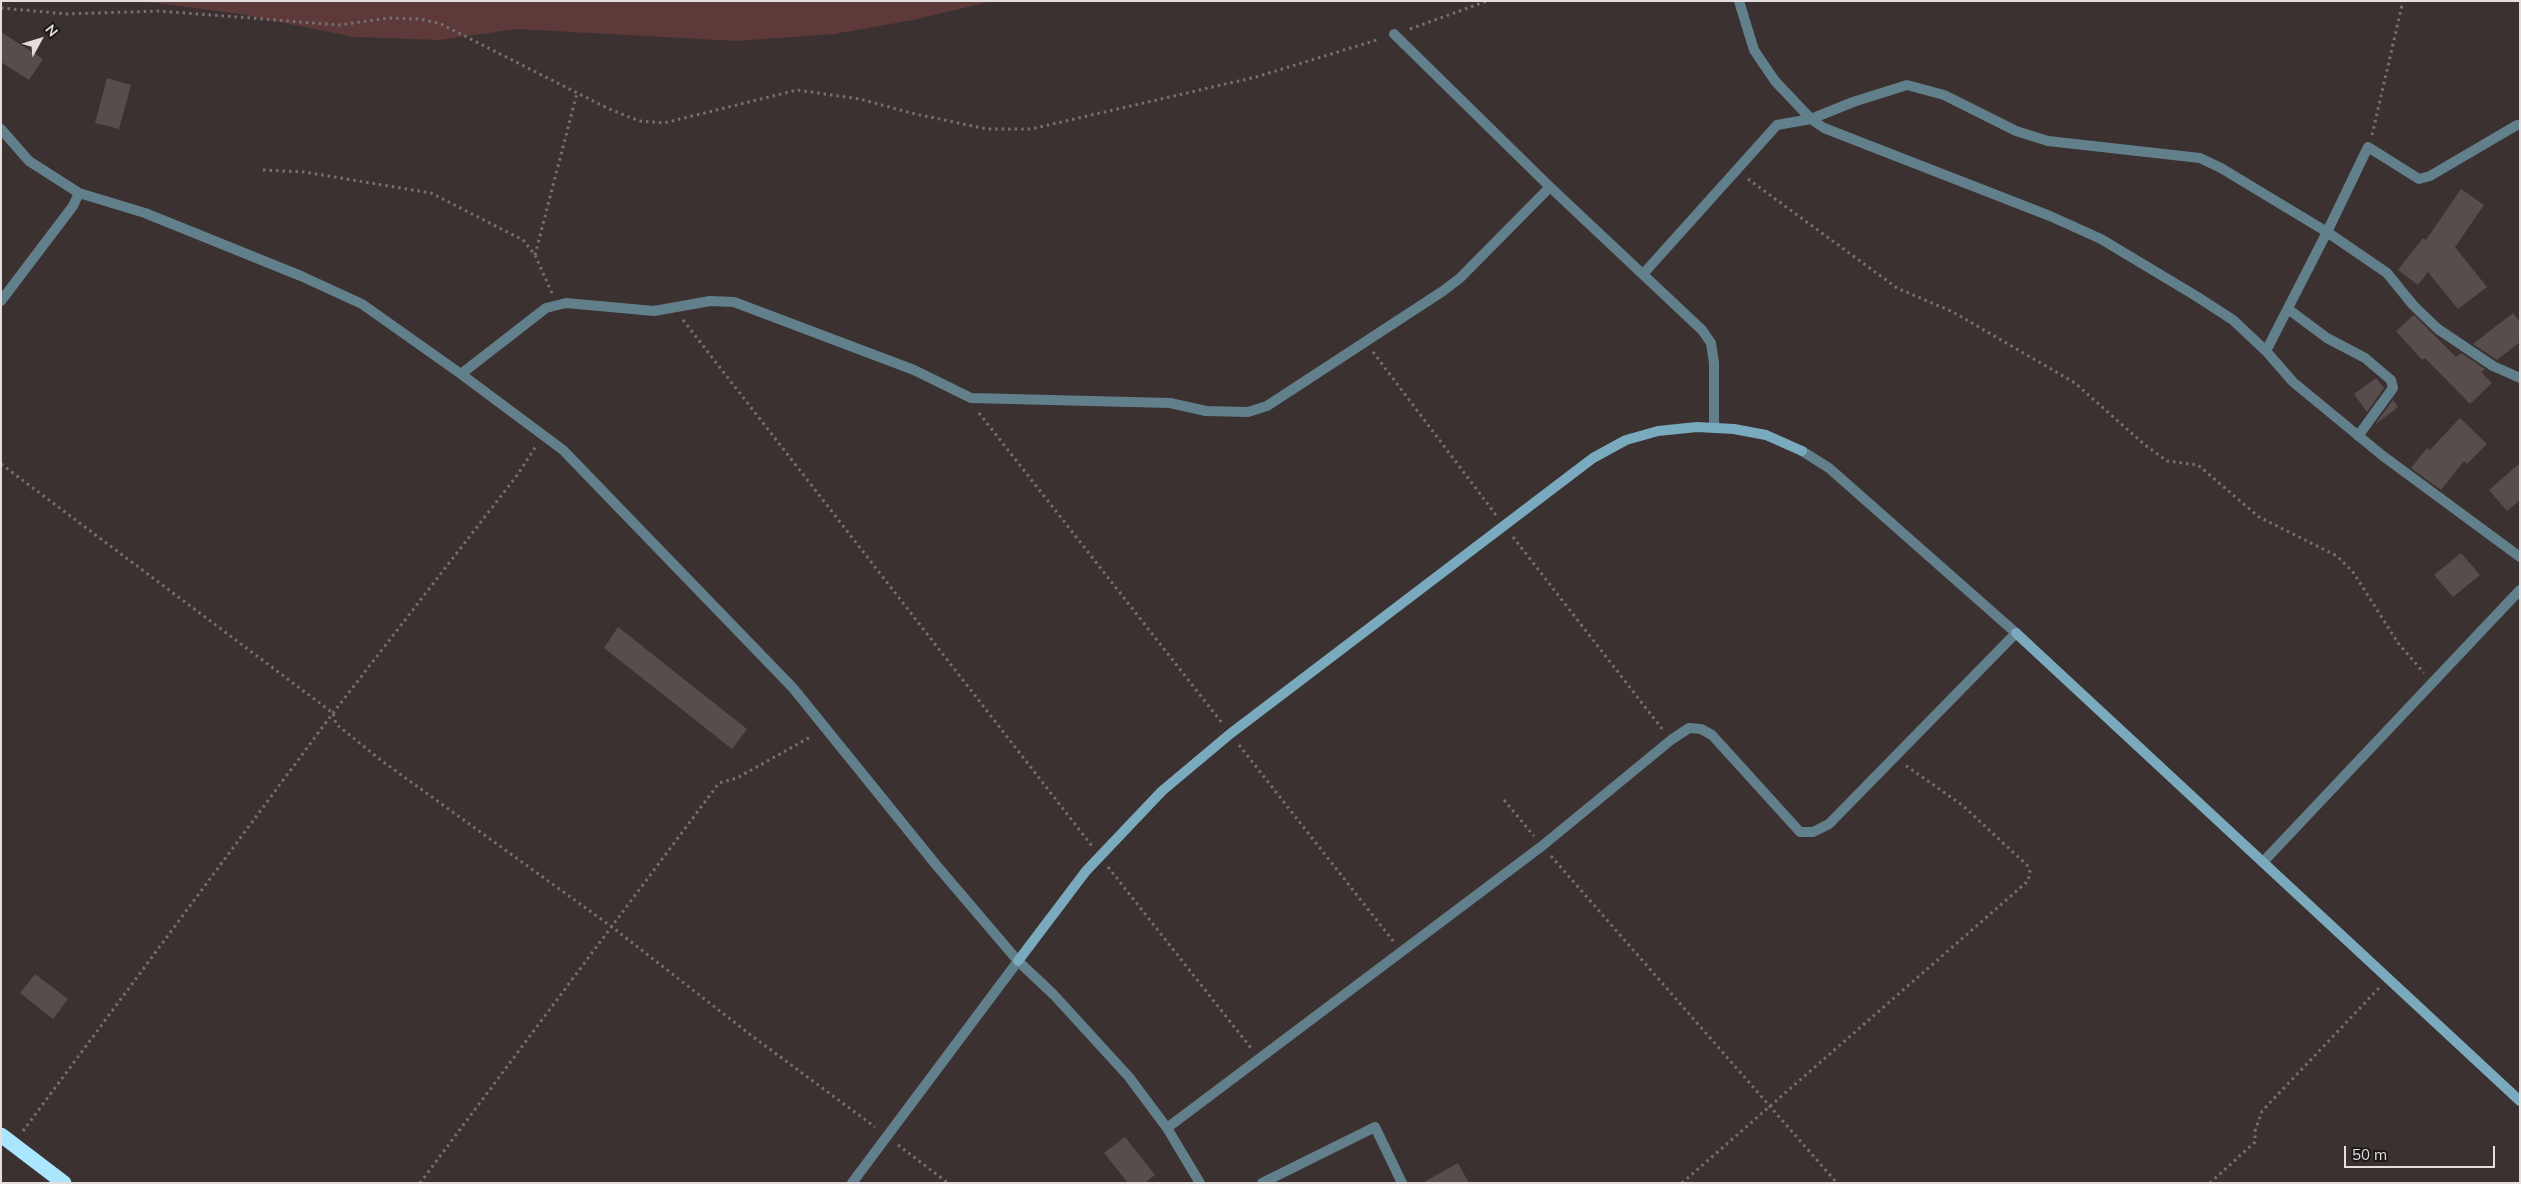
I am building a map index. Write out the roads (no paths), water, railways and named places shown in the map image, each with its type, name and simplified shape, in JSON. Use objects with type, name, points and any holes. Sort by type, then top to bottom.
[{"type":"highway","points":[[7,1139],[64,1183]]},
{"type":"street","points":[[1739,1],[1754,50],[1775,81],[1811,119],[1824,128],[2050,216],[2101,239],[2232,320],[2266,351],[2293,382],[2358,436],[2520,557]]},
{"type":"street","points":[[1394,34],[1550,187],[1644,273],[1702,330],[1711,343],[1714,363],[1714,428]]},
{"type":"street","points":[[1644,273],[1777,125],[1811,119],[1853,102],[1907,85],[1944,95],[2016,131],[2048,140],[2200,158],[2221,168],[2327,232],[2387,273],[2413,306],[2438,328],[2493,366],[2520,378]]},
{"type":"street","points":[[2266,351],[2368,147],[2419,179],[2430,176],[2517,124],[2520,125]]},
{"type":"street","points":[[1,130],[29,161],[79,193],[146,214],[301,276],[362,304],[462,374],[562,450],[793,688],[937,866],[1018,961],[1054,995],[1129,1076],[1167,1128],[1200,1183]]},
{"type":"street","points":[[462,374],[546,308],[557,305],[566,303],[654,311],[710,301],[734,302],[914,370],[971,398],[1170,403],[1206,411],[1248,412],[1267,406],[1366,343],[1460,278],[1550,187]]},
{"type":"street","points":[[1,301],[74,206],[79,193]]},
{"type":"street","points":[[2288,309],[2328,338],[2365,358],[2391,380],[2393,388],[2358,436]]},
{"type":"street","points":[[852,1183],[1034,937],[1100,856],[1162,791],[1230,734],[1593,458],[1626,440],[1658,431],[1697,427],[1766,435],[1802,451],[1829,468],[2016,633],[2520,1101]]},
{"type":"street","points":[[2263,862],[2520,590]]},
{"type":"street","points":[[1167,1128],[1542,846],[1671,740],[1689,728],[1701,729],[1712,735],[1800,832],[1813,832],[1829,824],[2016,633]]},
{"type":"street","points":[[1262,1183],[1375,1127],[1402,1183]]}]
